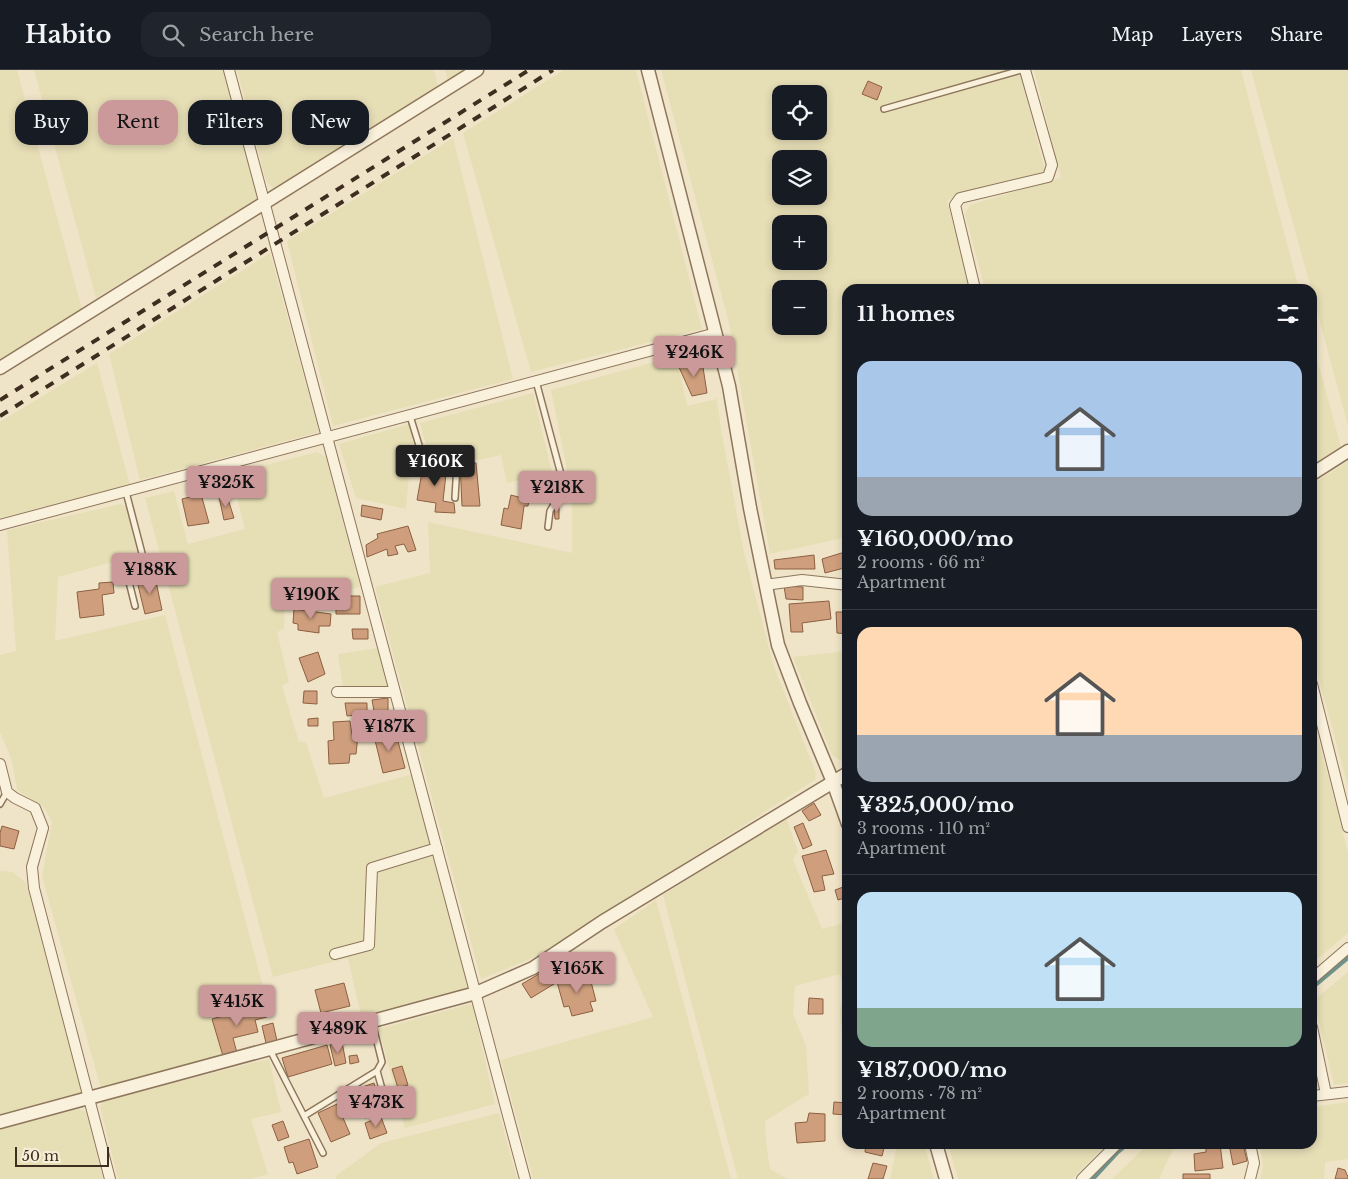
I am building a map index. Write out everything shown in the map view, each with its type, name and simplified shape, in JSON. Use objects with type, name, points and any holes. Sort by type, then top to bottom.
[{"type":"street","points":[[228,70],[525,1179]]},
{"type":"street","points":[[0,368],[477,70]]},
{"type":"street","points":[[648,70],[729,386],[765,585],[778,645],[842,807]]},
{"type":"street","points":[[974,284],[955,205],[960,198],[1048,177],[1052,165],[1026,70]]},
{"type":"street","points":[[0,524],[716,333]]},
{"type":"street","points":[[1317,471],[1348,451]]},
{"type":"street","points":[[765,585],[802,580],[842,584]]},
{"type":"street","points":[[337,692],[394,692]]},
{"type":"street","points":[[1317,704],[1348,827]]},
{"type":"street","points":[[0,764],[7,792],[35,808],[42,828],[32,867],[34,888],[110,1179]]},
{"type":"street","points":[[0,1122],[476,993],[533,968],[602,922],[842,777]]},
{"type":"street","points":[[335,954],[369,945],[372,868],[437,848]]},
{"type":"street","points":[[1317,976],[1348,948]]},
{"type":"street","points":[[1317,1051],[1326,1094]]},
{"type":"street","points":[[1317,1095],[1348,1092]]},
{"type":"street","points":[[937,1149],[946,1179]]},
{"type":"street","points":[[1082,1179],[1112,1149]]},
{"type":"street","points":[[1250,1179],[1254,1163],[1251,1149]]},
{"type":"lane","points":[[884,109],[1021,70]]},
{"type":"lane","points":[[536,381],[563,482],[562,491],[550,511],[548,527]]},
{"type":"lane","points":[[410,415],[422,455],[457,464],[455,498]]},
{"type":"lane","points":[[125,491],[144,561],[128,578],[135,606]]},
{"type":"lane","points":[[0,804],[7,792]]},
{"type":"lane","points":[[304,1116],[377,1071],[382,1062],[372,1022]]},
{"type":"lane","points":[[270,1049],[323,1153]]},
{"type":"lane","points":[[377,1071],[387,1107]]},
{"type":"shaded area","points":[[0,70],[17,70],[25,100],[15,100],[15,145],[37,145],[82,309],[0,359]]},
{"type":"shaded area","points":[[34,70],[224,70],[232,100],[188,100],[188,145],[244,145],[258,199],[96,298],[54,145],[88,145],[88,100],[42,100]]},
{"type":"shaded area","points":[[237,70],[434,70],[438,86],[369,130],[369,100],[292,100],[292,145],[346,145],[275,190],[266,181],[257,145],[282,145],[282,100],[245,100]]},
{"type":"shaded area","points":[[445,70],[465,70],[448,81]]},
{"type":"shaded area","points":[[564,70],[636,70],[702,329],[531,372],[463,133]]},
{"type":"shaded area","points":[[661,70],[1019,70],[1045,171],[947,200],[969,284],[842,284],[842,538],[770,554],[729,323]]},
{"type":"shaded area","points":[[1034,70],[1241,70],[1298,284],[984,284],[965,214],[970,205],[1061,178]]},
{"type":"shaded area","points":[[1251,70],[1348,70],[1348,426],[1317,311],[1317,284],[1310,284]]},
{"type":"shaded area","points":[[453,138],[513,379],[333,426],[287,241]]},
{"type":"shaded area","points":[[270,253],[319,432],[140,480],[109,354]]},
{"type":"shaded area","points":[[677,356],[687,406],[717,399],[744,552],[774,667],[816,773],[815,780],[540,955],[481,979],[375,587],[430,573],[428,522],[572,553],[572,495],[551,390]]},
{"type":"shaded area","points":[[1317,358],[1341,447],[1317,462]]},
{"type":"shaded area","points":[[97,363],[130,485],[0,518],[0,422]]},
{"type":"shaded area","points":[[533,393],[552,473],[507,483],[501,455],[479,460],[429,455],[420,423]]},
{"type":"shaded area","points":[[409,424],[417,458],[409,476],[406,509],[356,498],[339,444]]},
{"type":"shaded area","points":[[317,452],[326,457],[360,587],[285,606],[284,629],[277,632],[289,682],[282,686],[299,742],[306,742],[324,798],[413,774],[469,990],[362,1020],[348,958],[273,977],[145,498],[174,491],[188,544],[245,529],[231,474]]},
{"type":"shaded area","points":[[1348,461],[1348,787],[1317,672],[1317,481]]},
{"type":"shaded area","points":[[121,504],[126,507],[138,555],[58,577],[55,641],[165,615],[263,987],[207,1003],[223,1056],[101,1089],[42,876],[52,822],[44,807],[17,790],[12,761],[0,732],[0,655],[16,651],[7,530]]},
{"type":"shaded area","points":[[378,648],[390,692],[344,694],[338,654]]},
{"type":"shaded area","points":[[842,652],[842,762],[832,755],[793,657]]},
{"type":"shaded area","points":[[1317,733],[1348,852],[1348,933],[1317,960]]},
{"type":"shaded area","points":[[786,818],[798,851],[793,860],[822,929],[842,923],[842,982],[840,974],[795,986],[793,1014],[806,1046],[809,1094],[765,1121],[770,1169],[787,1179],[738,1179],[663,895]]},
{"type":"shaded area","points":[[0,871],[13,872],[26,883],[82,1094],[0,1115]]},
{"type":"shaded area","points":[[656,900],[731,1179],[533,1179],[501,1060],[653,1017],[614,929]]},
{"type":"shaded area","points":[[1348,972],[1348,1083],[1334,1085],[1317,1013],[1317,998]]},
{"type":"shaded area","points":[[842,1001],[842,1035],[840,1013]]},
{"type":"shaded area","points":[[470,1004],[473,1007],[495,1104],[405,1128],[379,1029]]},
{"type":"shaded area","points":[[269,1059],[281,1112],[251,1119],[268,1174],[250,1179],[118,1179],[100,1107],[103,1101]]},
{"type":"shaded area","points":[[1317,1074],[1320,1088],[1317,1088]]},
{"type":"shaded area","points":[[1348,1102],[1348,1159],[1325,1162],[1324,1179],[1260,1179],[1263,1167],[1261,1149],[1317,1149],[1317,1106]]},
{"type":"shaded area","points":[[79,1109],[86,1112],[103,1179],[0,1179],[0,1129]]},
{"type":"shaded area","points":[[499,1113],[517,1179],[336,1179],[337,1175],[381,1143]]},
{"type":"shaded area","points":[[896,1149],[925,1149],[934,1179],[890,1179]]},
{"type":"shaded area","points":[[949,1149],[1102,1149],[1072,1179],[958,1179]]},
{"type":"shaded area","points":[[1143,1149],[1173,1149],[1159,1179],[1112,1179]]},
{"type":"building","points":[[868,81],[882,87],[877,100],[862,94]]},
{"type":"building","points":[[702,361],[707,393],[692,396],[678,365]]},
{"type":"building","points":[[424,461],[447,465],[443,501],[454,503],[455,513],[435,512],[436,503],[417,500]]},
{"type":"building","points":[[460,462],[476,463],[480,506],[462,506]]},
{"type":"building","points":[[201,494],[209,523],[188,526],[182,499]]},
{"type":"building","points":[[511,495],[529,500],[528,506],[524,506],[521,529],[501,525],[504,508],[508,509]]},
{"type":"building","points":[[227,496],[234,518],[224,520],[219,497]]},
{"type":"building","points":[[362,505],[383,509],[381,520],[361,516]]},
{"type":"building","points":[[559,507],[559,519],[555,519],[554,508]]},
{"type":"building","points":[[408,526],[416,550],[408,552],[404,544],[395,546],[398,554],[388,556],[387,549],[367,557],[366,545],[378,538],[377,534]]},
{"type":"building","points":[[842,553],[842,569],[825,573],[822,559]]},
{"type":"building","points":[[814,555],[815,569],[775,569],[774,560]]},
{"type":"building","points":[[155,577],[162,610],[145,614],[137,581]]},
{"type":"building","points":[[113,582],[114,593],[102,595],[104,615],[80,618],[77,592],[99,589],[99,583]]},
{"type":"building","points":[[784,586],[803,587],[803,600],[786,599]]},
{"type":"building","points":[[336,596],[360,596],[360,614],[336,614]]},
{"type":"building","points":[[829,601],[831,619],[802,623],[803,632],[791,632],[789,604]]},
{"type":"building","points":[[294,609],[331,614],[330,626],[319,626],[319,633],[298,630],[298,624],[293,623]]},
{"type":"building","points":[[836,612],[842,612],[842,633],[837,633]]},
{"type":"building","points":[[352,629],[368,629],[368,639],[353,639]]},
{"type":"building","points":[[318,652],[325,674],[308,682],[299,658]]},
{"type":"building","points":[[304,691],[317,691],[317,704],[303,703]]},
{"type":"building","points":[[388,698],[388,711],[374,711],[372,700]]},
{"type":"building","points":[[345,703],[367,703],[367,714],[347,716]]},
{"type":"building","points":[[318,718],[318,726],[308,726],[308,719]]},
{"type":"building","points":[[350,721],[352,735],[358,735],[356,754],[350,754],[349,763],[329,764],[328,741],[334,740],[333,722]]},
{"type":"building","points":[[395,730],[405,768],[383,773],[374,736]]},
{"type":"building","points":[[814,803],[821,815],[809,821],[802,811]]},
{"type":"building","points":[[803,823],[812,845],[803,849],[794,827]]},
{"type":"building","points":[[2,826],[19,831],[14,849],[0,846]]},
{"type":"building","points":[[826,850],[834,874],[822,876],[825,890],[814,892],[802,856]]},
{"type":"building","points":[[842,887],[842,899],[838,900],[835,890]]},
{"type":"building","points":[[569,956],[577,970],[531,998],[522,984]]},
{"type":"building","points":[[589,974],[596,1001],[590,1002],[593,1011],[572,1016],[569,1006],[564,1007],[557,982]]},
{"type":"building","points":[[344,983],[350,1006],[321,1013],[315,990]]},
{"type":"building","points":[[809,998],[823,999],[823,1014],[808,1014]]},
{"type":"building","points":[[264,1005],[267,1017],[255,1020],[258,1032],[233,1038],[237,1053],[223,1056],[212,1019]]},
{"type":"building","points":[[273,1023],[277,1041],[266,1043],[262,1026]]},
{"type":"building","points":[[342,1042],[346,1063],[335,1066],[330,1045]]},
{"type":"building","points":[[327,1045],[332,1064],[288,1077],[282,1058]]},
{"type":"building","points":[[357,1055],[359,1062],[350,1064],[349,1056]]},
{"type":"building","points":[[402,1066],[408,1085],[398,1088],[392,1069]]},
{"type":"building","points":[[374,1083],[384,1112],[365,1118],[356,1089]]},
{"type":"building","points":[[353,1096],[359,1113],[349,1117],[343,1099]]},
{"type":"building","points":[[834,1102],[842,1103],[842,1115],[833,1114]]},
{"type":"building","points":[[337,1104],[350,1134],[331,1142],[318,1113]]},
{"type":"building","points":[[809,1113],[825,1114],[825,1141],[797,1143],[795,1123],[807,1122]]},
{"type":"building","points":[[381,1117],[387,1133],[370,1139],[365,1123]]},
{"type":"building","points":[[283,1121],[289,1137],[278,1141],[272,1125]]},
{"type":"building","points":[[309,1139],[318,1167],[297,1174],[293,1162],[289,1163],[284,1147]]},
{"type":"building","points":[[865,1149],[884,1149],[882,1156],[865,1152]]},
{"type":"building","points":[[1206,1149],[1221,1149],[1223,1168],[1195,1171],[1194,1154],[1206,1152]]},
{"type":"building","points":[[1230,1149],[1244,1149],[1247,1161],[1233,1165]]},
{"type":"building","points":[[873,1163],[887,1166],[883,1179],[868,1179]]},
{"type":"building","points":[[1338,1168],[1345,1170],[1348,1179],[1335,1179]]},
{"type":"building","points":[[1183,1174],[1210,1174],[1210,1179],[1183,1179]]},
{"type":"waterway","points":[[1317,984],[1348,958]]},
{"type":"waterway","points":[[1093,1179],[1122,1149]]},
{"type":"railway","points":[[0,400],[529,70]]},
{"type":"railway","points":[[0,416],[553,70]]}]
